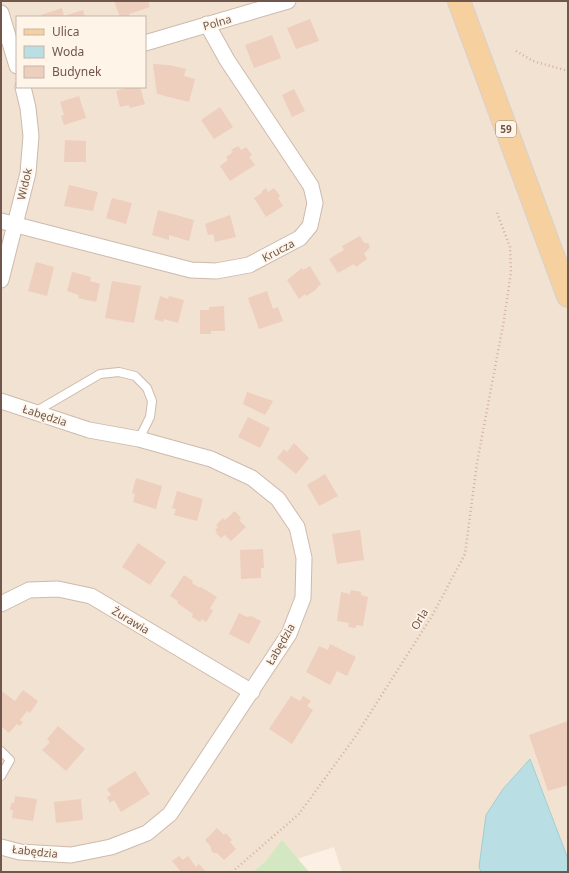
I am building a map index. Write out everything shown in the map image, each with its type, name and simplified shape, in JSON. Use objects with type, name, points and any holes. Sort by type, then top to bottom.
[{"type":"main road","name":"59","points":[[459,1],[568,296]]},
{"type":"street","name":"Polna","points":[[146,43],[288,1]]},
{"type":"street","points":[[1,13],[16,63]]},
{"type":"street","name":"Krucza","points":[[8,222],[191,270],[216,270],[249,266],[300,238],[310,226],[315,203],[310,186],[227,60],[207,24]]},
{"type":"street","name":"Widok","points":[[1,280],[8,222],[28,173],[31,136],[28,108],[23,88]]},
{"type":"street","name":"Łabędzia","points":[[1,401],[89,430],[139,439],[211,459],[252,478],[278,499],[297,527],[304,558],[303,598],[289,634],[170,814],[147,833],[110,848],[71,854],[20,852],[1,847]]},
{"type":"street","name":"Żurawia","points":[[1,604],[29,590],[58,589],[91,596],[252,692]]},
{"type":"lane","points":[[35,412],[100,374],[119,372],[135,376],[147,388],[152,400],[150,417],[139,439]]},
{"type":"lane","points":[[1,751],[10,760],[1,776]]},
{"type":"path","points":[[516,51],[533,60],[568,71]]},
{"type":"path","name":"Orla","points":[[232,872],[299,814],[355,737],[432,616],[466,554],[477,463],[504,320],[511,272],[510,247],[496,210]]},
{"type":"shaded area","points":[[1,1],[568,1],[568,872],[342,872],[334,847],[257,872],[1,872]]},
{"type":"green space","points":[[282,840],[309,872],[253,872],[266,861]]},
{"type":"water","points":[[530,759],[568,859],[568,872],[481,872],[479,867],[486,815],[503,789]]},
{"type":"building","points":[[114,1],[148,1],[150,7],[129,14],[130,16],[120,16]]},
{"type":"building","points":[[62,8],[64,16],[41,16]]},
{"type":"building","points":[[83,10],[85,16],[64,16]]},
{"type":"building","points":[[310,19],[319,41],[296,49],[287,28]]},
{"type":"building","points":[[272,35],[281,58],[254,68],[245,45]]},
{"type":"building","points":[[153,64],[169,65],[186,69],[184,76],[195,79],[189,102],[157,94]]},
{"type":"building","points":[[126,88],[140,88],[145,104],[130,108],[129,105],[120,107],[116,91]]},
{"type":"building","points":[[294,89],[305,111],[292,117],[282,95]]},
{"type":"building","points":[[79,96],[86,118],[64,125],[61,116],[64,115],[60,102]]},
{"type":"building","points":[[220,107],[233,127],[214,139],[201,120]]},
{"type":"building","points":[[65,140],[86,141],[86,162],[64,162]]},
{"type":"building","points":[[238,146],[241,150],[246,147],[252,155],[249,157],[255,165],[230,181],[220,166],[228,160],[226,157],[233,152],[231,150]]},
{"type":"building","points":[[69,185],[98,192],[93,211],[64,206]]},
{"type":"building","points":[[266,188],[268,192],[274,188],[280,196],[278,198],[283,206],[266,217],[254,198],[262,193],[261,192]]},
{"type":"building","points":[[112,198],[132,203],[126,224],[106,218]]},
{"type":"building","points":[[158,210],[194,220],[189,241],[169,235],[169,240],[152,235]]},
{"type":"building","points":[[230,215],[236,237],[215,242],[213,234],[208,235],[205,224]]},
{"type":"building","points":[[360,236],[364,243],[368,243],[370,247],[364,254],[367,259],[356,267],[354,264],[338,273],[329,259],[344,250],[342,246]]},
{"type":"building","points":[[36,262],[54,267],[47,296],[28,291]]},
{"type":"building","points":[[310,266],[321,284],[316,290],[306,296],[305,294],[299,299],[287,280],[302,268],[303,270]]},
{"type":"building","points":[[72,272],[91,277],[90,281],[100,284],[96,302],[78,298],[79,295],[67,291]]},
{"type":"building","points":[[112,281],[141,286],[134,323],[105,318]]},
{"type":"building","points":[[267,291],[273,309],[278,307],[283,321],[259,329],[248,298]]},
{"type":"building","points":[[160,296],[168,299],[169,296],[184,300],[178,323],[164,319],[163,322],[154,319]]},
{"type":"building","points":[[224,306],[225,331],[211,331],[211,334],[200,334],[200,310],[209,310],[209,307]]},
{"type":"building","points":[[247,392],[273,401],[265,415],[243,404]]},
{"type":"building","points":[[248,417],[270,428],[260,448],[238,437]]},
{"type":"building","points":[[294,443],[309,458],[296,474],[277,458],[284,449],[287,452]]},
{"type":"building","points":[[325,474],[338,496],[319,506],[307,485]]},
{"type":"building","points":[[136,478],[162,486],[156,509],[133,502],[135,494],[132,493]]},
{"type":"building","points":[[177,491],[203,499],[197,521],[174,515],[176,509],[172,508]]},
{"type":"building","points":[[235,511],[241,518],[239,520],[246,527],[231,541],[225,535],[221,538],[216,533],[217,532],[215,530],[218,527],[216,525],[223,518],[225,520]]},
{"type":"building","points":[[360,530],[364,560],[337,564],[332,534]]},
{"type":"building","points":[[138,543],[166,562],[150,585],[122,567]]},
{"type":"building","points":[[263,549],[264,568],[261,568],[261,578],[241,579],[240,550]]},
{"type":"building","points":[[184,575],[193,581],[192,583],[217,597],[210,608],[213,611],[206,622],[202,619],[200,622],[192,617],[193,614],[170,596]]},
{"type":"building","points":[[351,590],[361,592],[361,595],[368,597],[363,626],[356,625],[356,628],[348,627],[349,623],[337,621],[341,592],[350,594]]},
{"type":"building","points":[[239,613],[247,617],[251,616],[261,621],[249,644],[229,634]]},
{"type":"building","points":[[330,644],[356,657],[347,676],[337,671],[330,685],[306,672],[319,646],[328,650]]},
{"type":"building","points":[[23,690],[38,701],[30,713],[27,711],[20,720],[23,722],[20,726],[17,724],[9,733],[1,726],[1,694],[3,692],[15,701]]},
{"type":"building","points":[[291,696],[300,701],[303,696],[311,701],[307,706],[313,710],[292,744],[269,729]]},
{"type":"building","points":[[568,721],[568,785],[548,791],[529,735]]},
{"type":"building","points":[[58,726],[85,749],[66,771],[42,750],[50,742],[47,739]]},
{"type":"building","points":[[135,771],[150,794],[121,812],[114,800],[110,803],[107,797],[111,795],[107,789]]},
{"type":"building","points":[[15,796],[37,799],[33,821],[12,818],[13,810],[10,810],[11,803],[14,803]]},
{"type":"building","points":[[81,799],[83,820],[56,823],[54,802]]},
{"type":"building","points":[[217,828],[224,835],[226,833],[232,840],[230,842],[236,849],[224,860],[217,853],[214,853],[211,850],[211,847],[205,840]]},
{"type":"building","points":[[179,856],[183,860],[188,856],[196,867],[199,864],[206,872],[181,872],[172,861]]}]
